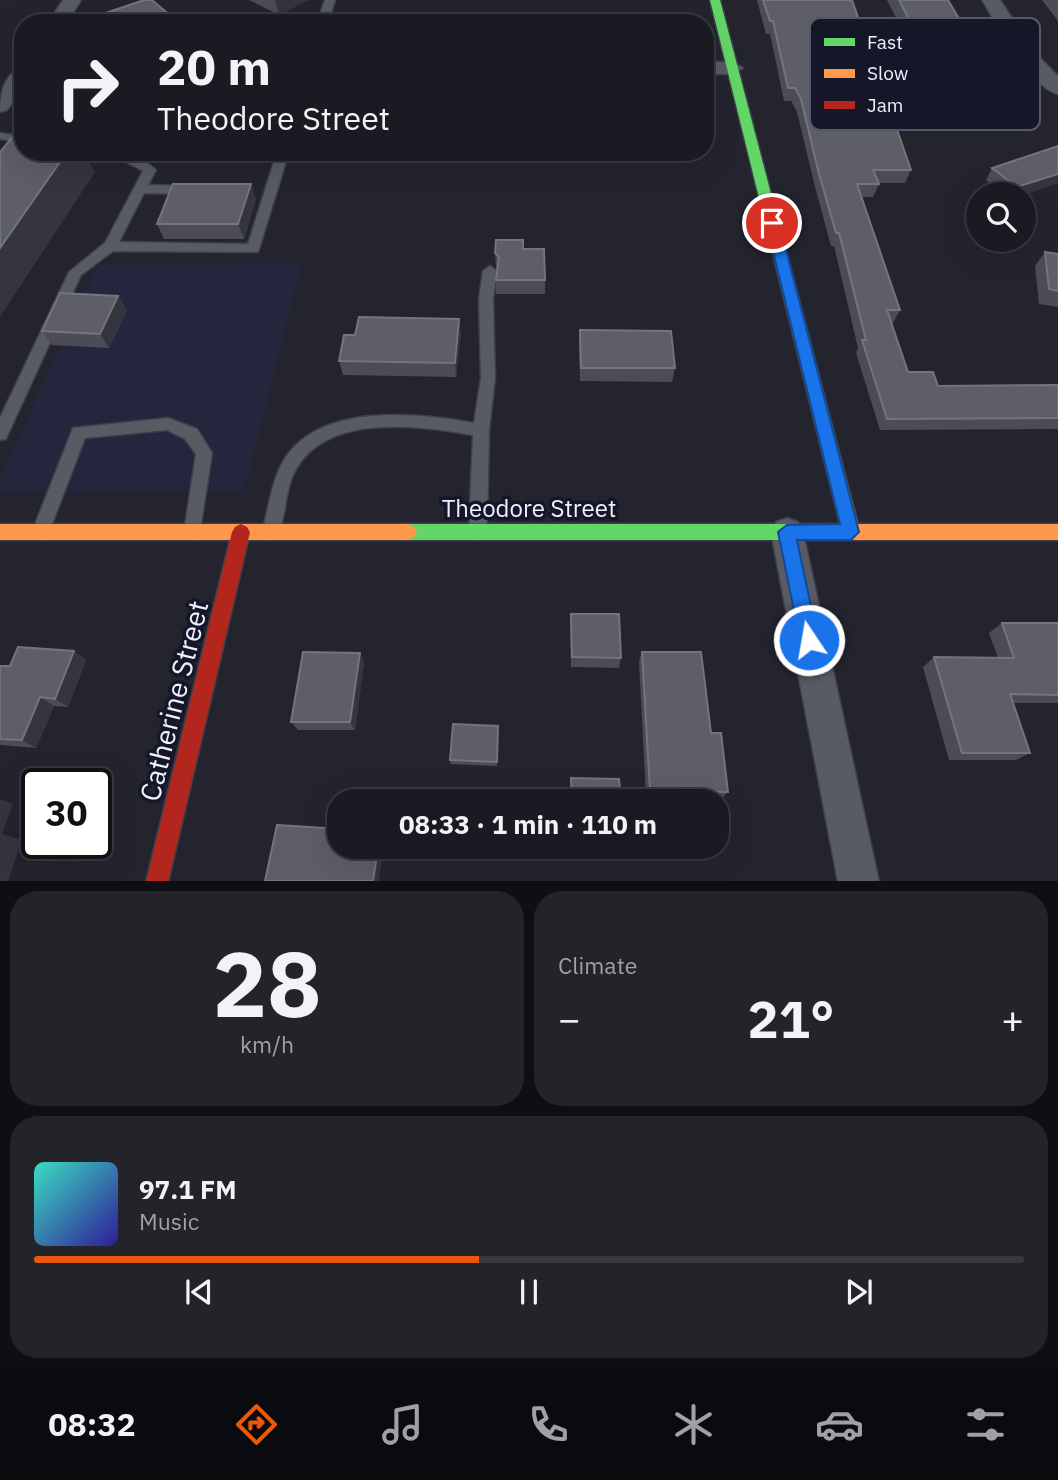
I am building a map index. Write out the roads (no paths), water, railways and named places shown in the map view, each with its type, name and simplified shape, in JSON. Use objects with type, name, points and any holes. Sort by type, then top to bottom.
[{"type":"street","points":[[715,0],[851,532]]},
{"type":"street","points":[[991,0],[1003,18]]},
{"type":"street","points":[[714,68],[733,68]]},
{"type":"street","points":[[1040,69],[1058,88]]},
{"type":"street","points":[[0,106],[14,87]]},
{"type":"street","name":"Theodore Street","points":[[0,532],[1058,532]]},
{"type":"street","name":"Catherine Street","points":[[157,881],[241,532]]},
{"type":"street","points":[[787,532],[859,881]]},
{"type":"lane","points":[[0,434],[76,272],[110,246],[150,170],[133,161]]},
{"type":"lane","points":[[110,246],[253,249],[264,191],[279,161]]},
{"type":"lane","points":[[140,189],[205,190]]},
{"type":"lane","points":[[478,532],[481,430],[488,377],[486,299],[490,271]]},
{"type":"lane","points":[[271,532],[285,472],[302,447],[343,426],[370,419],[404,420],[481,430]]},
{"type":"lane","points":[[41,532],[79,432],[168,424],[191,434],[204,453],[193,532]]}]
